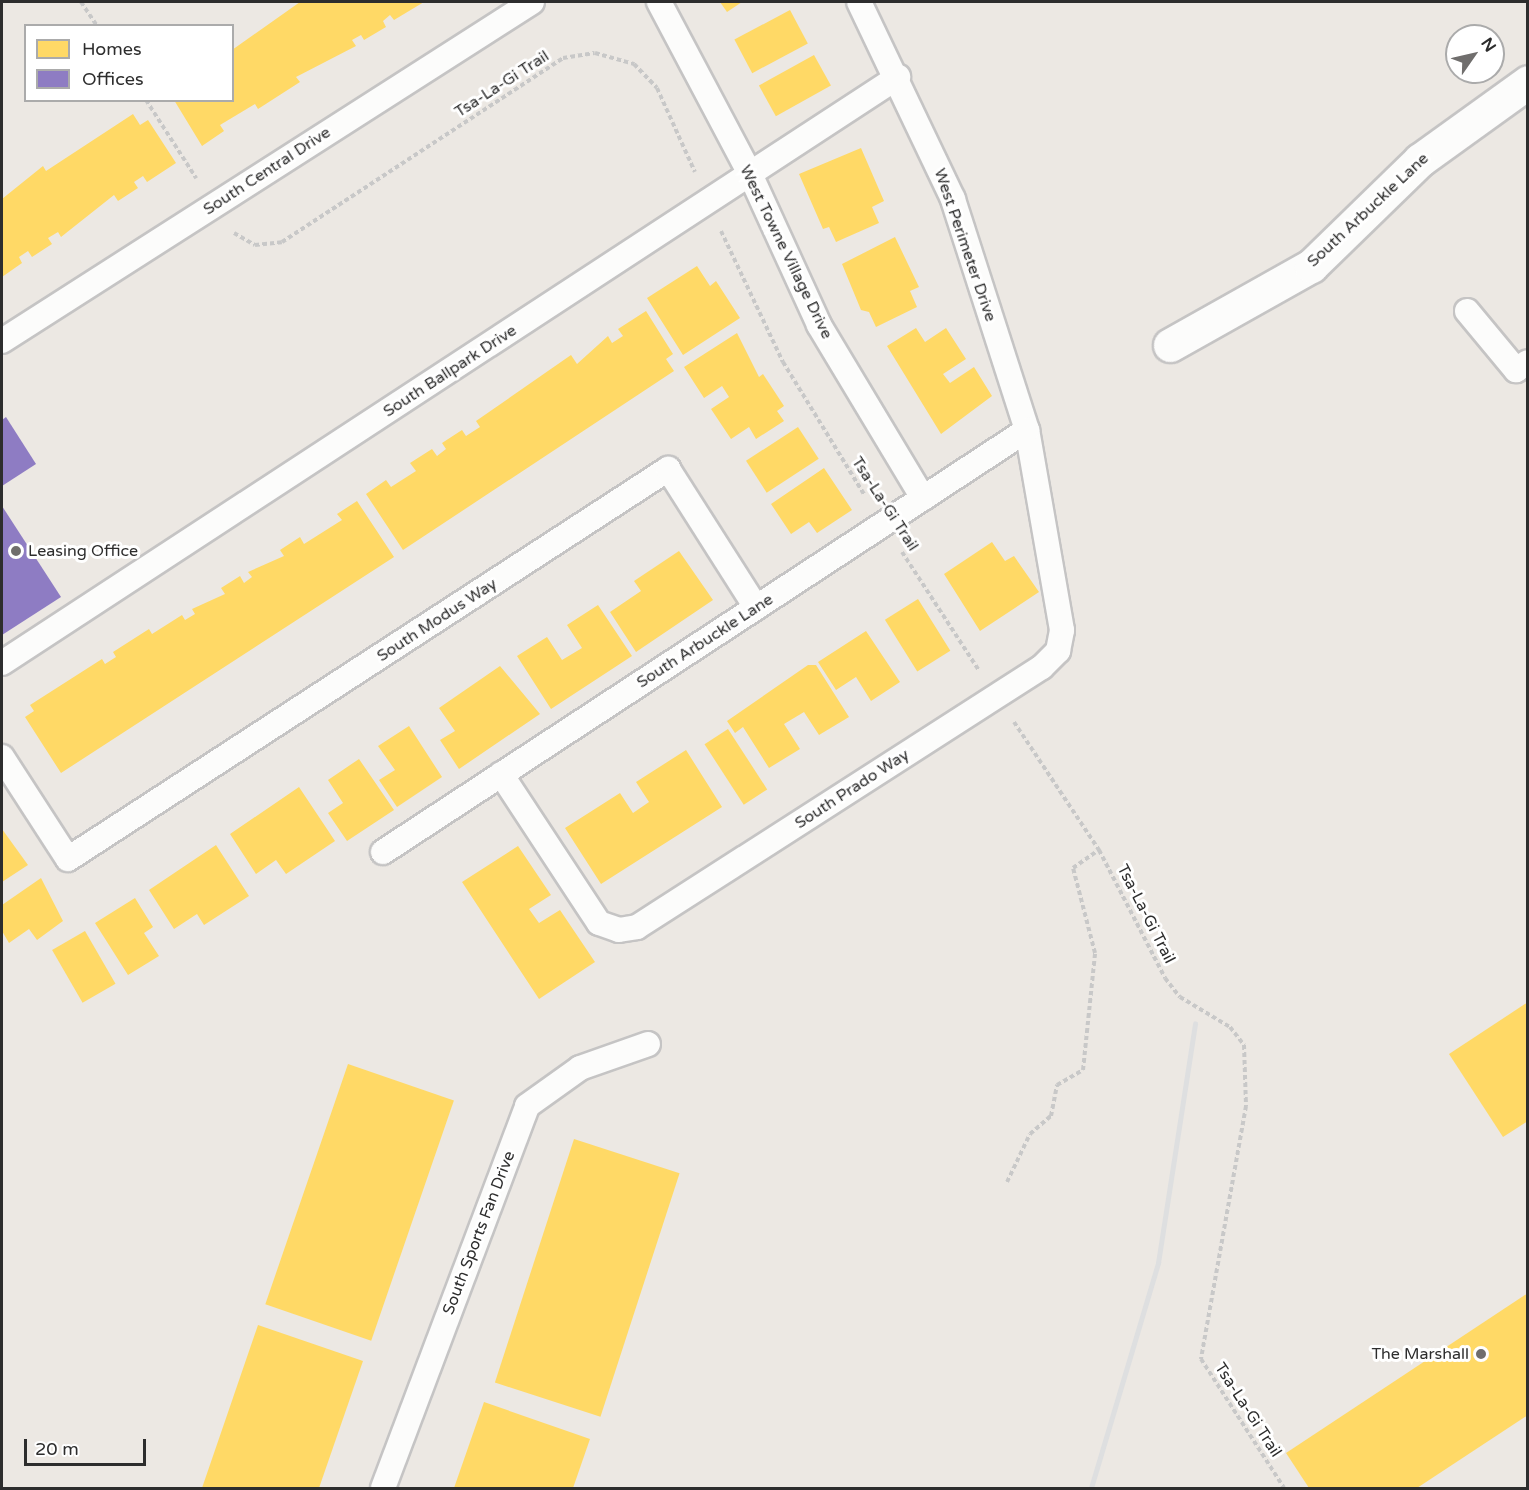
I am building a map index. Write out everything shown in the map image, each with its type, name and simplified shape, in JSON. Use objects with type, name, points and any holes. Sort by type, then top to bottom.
[{"type":"street","name":"South Arbuckle Lane","points":[[1170,345],[1311,266],[1420,160],[1527,82]]},
{"type":"lane","name":"South Central Drive","points":[[2,341],[532,2]]},
{"type":"lane","name":"West Towne Village Drive","points":[[659,2],[750,174],[819,326],[922,498]]},
{"type":"lane","name":"West Perimeter Drive","points":[[859,2],[898,76],[952,199],[1026,430]]},
{"type":"lane","name":"South Ballpark Drive","points":[[2,663],[898,76]]},
{"type":"lane","points":[[1467,311],[1516,370],[1527,362]]},
{"type":"lane","name":"South Arbuckle Lane","points":[[383,852],[1026,430]]},
{"type":"lane","name":"South Prado Way","points":[[501,774],[599,923],[619,930],[637,927],[1042,667],[1058,651],[1062,630],[1026,430]]},
{"type":"lane","name":"South Modus Way","points":[[2,757],[68,859],[668,469],[756,607]]},
{"type":"lane","name":"South Sports Fan Drive","points":[[382,1488],[527,1106],[580,1068],[648,1044]]},
{"type":"path","points":[[81,2],[97,24]]},
{"type":"path","name":"Tsa-La-Gi Trail","points":[[147,102],[230,231],[255,245],[282,242],[563,58],[595,52],[634,64],[657,88],[783,362],[883,524],[1099,850],[1165,978],[1180,997],[1230,1027],[1244,1045],[1248,1067],[1243,1129],[1200,1359],[1284,1488]]},
{"type":"path","points":[[1007,1182],[1030,1134],[1051,1116],[1058,1085],[1083,1070],[1095,953],[1073,868],[1099,850]]},
{"type":"building: Homes","points":[[300,2],[424,2],[394,20],[390,15],[383,21],[386,27],[364,40],[361,35],[352,40],[356,46],[296,77],[300,82],[258,109],[255,104],[220,125],[224,131],[202,146],[175,102],[234,102],[234,49]]},
{"type":"building: Homes","points":[[720,2],[742,2],[727,12]]},
{"type":"building: Homes","points":[[790,10],[808,44],[752,73],[734,40]]},
{"type":"building: Homes","points":[[814,55],[831,86],[776,116],[759,86]]},
{"type":"building: Homes","points":[[133,114],[140,125],[148,120],[176,163],[147,182],[143,176],[134,182],[138,188],[118,201],[114,195],[61,237],[58,232],[48,238],[52,244],[32,257],[28,251],[19,257],[22,263],[2,277],[2,199],[43,166],[46,171]]},
{"type":"building: Homes","points":[[861,148],[884,201],[872,207],[879,223],[836,242],[829,227],[823,229],[799,174]]},
{"type":"building: Homes","points":[[895,237],[919,287],[910,291],[917,307],[876,327],[869,312],[861,310],[842,264]]},
{"type":"building: Homes","points":[[697,266],[710,286],[716,281],[740,318],[683,355],[647,298]]},
{"type":"building: Homes","points":[[646,311],[673,354],[666,359],[674,371],[403,550],[366,494],[386,480],[391,487],[416,471],[410,463],[432,449],[437,456],[446,449],[442,443],[462,430],[466,436],[480,427],[476,421],[571,355],[577,364],[608,336],[612,343],[623,336],[618,329]]},
{"type":"building: Homes","points":[[916,328],[925,342],[946,328],[966,359],[943,374],[950,383],[974,367],[992,396],[941,434],[887,346]]},
{"type":"building: Homes","points":[[737,333],[759,377],[763,374],[784,406],[777,411],[784,421],[756,439],[749,427],[731,439],[711,409],[729,397],[722,386],[704,398],[684,367]]},
{"type":"building: Homes","points":[[798,427],[819,459],[767,493],[746,461]]},
{"type":"building: Homes","points":[[824,468],[852,510],[817,533],[809,522],[791,534],[771,504]]},
{"type":"building: Homes","points":[[357,501],[394,557],[61,773],[25,717],[34,711],[30,705],[102,659],[105,664],[116,657],[113,652],[149,629],[152,634],[182,615],[185,620],[195,614],[192,609],[225,594],[221,588],[240,576],[244,583],[252,577],[248,572],[284,556],[280,550],[300,537],[304,544],[342,520],[337,514]]},
{"type":"building: Homes","points":[[992,542],[1005,561],[1014,556],[1039,592],[980,631],[944,574]]},
{"type":"building: Homes","points":[[679,551],[713,600],[636,652],[610,612],[641,591],[634,581]]},
{"type":"building: Homes","points":[[918,599],[950,651],[917,671],[885,620]]},
{"type":"building: Homes","points":[[598,605],[632,656],[551,709],[517,656],[547,637],[562,660],[582,648],[567,625]]},
{"type":"building: Homes","points":[[866,631],[900,682],[871,701],[856,677],[836,690],[818,662]]},
{"type":"building: Homes","points":[[808,665],[816,665],[849,717],[819,735],[804,712],[784,724],[800,749],[769,768],[743,727],[735,733],[727,721]]},
{"type":"building: Homes","points":[[500,666],[540,714],[459,769],[440,740],[455,731],[439,708]]},
{"type":"building: Homes","points":[[409,726],[442,777],[397,807],[379,780],[395,770],[378,746]]},
{"type":"building: Homes","points":[[728,729],[767,789],[744,805],[705,744]]},
{"type":"building: Homes","points":[[686,750],[722,807],[601,884],[565,828],[620,793],[633,813],[649,802],[636,782]]},
{"type":"building: Homes","points":[[359,759],[394,810],[347,841],[328,813],[343,803],[328,780]]},
{"type":"building: Homes","points":[[299,787],[335,841],[286,874],[276,860],[256,874],[230,834]]},
{"type":"building: Homes","points":[[2,829],[28,865],[2,882]]},
{"type":"building: Homes","points":[[216,845],[249,896],[204,925],[197,914],[174,929],[149,890]]},
{"type":"building: Homes","points":[[518,846],[551,895],[529,909],[539,923],[560,910],[595,962],[539,999],[462,882]]},
{"type":"building: Homes","points":[[41,878],[63,921],[37,940],[29,929],[9,943],[2,931],[2,905]]},
{"type":"building: Homes","points":[[135,898],[153,927],[144,933],[159,956],[128,975],[95,923]]},
{"type":"building: Homes","points":[[85,931],[116,984],[83,1003],[52,950]]},
{"type":"building: Homes","points":[[1528,1002],[1528,1121],[1503,1137],[1449,1054]]},
{"type":"building: Homes","points":[[348,1064],[454,1100],[371,1341],[265,1304]]},
{"type":"building: Homes","points":[[574,1139],[680,1173],[600,1417],[495,1382]]},
{"type":"building: Homes","name":"The Marshall","points":[[1528,1293],[1528,1415],[1417,1488],[1309,1488],[1286,1453]]},
{"type":"building: Homes","points":[[258,1325],[363,1361],[319,1488],[202,1488]]},
{"type":"building: Homes","points":[[484,1402],[590,1439],[573,1488],[454,1488]]},
{"type":"building: Offices","points":[[6,417],[36,464],[2,486],[2,420]]},
{"type":"building: Offices","name":"Leasing Office","points":[[2,506],[61,597],[2,635]]},
{"type":"railway","points":[[1091,1488],[1158,1263],[1195,1024]]},
{"type":"place","name":"Leasing Office","points":[[16,551]]},
{"type":"place","name":"The Marshall","points":[[1481,1354]]}]
